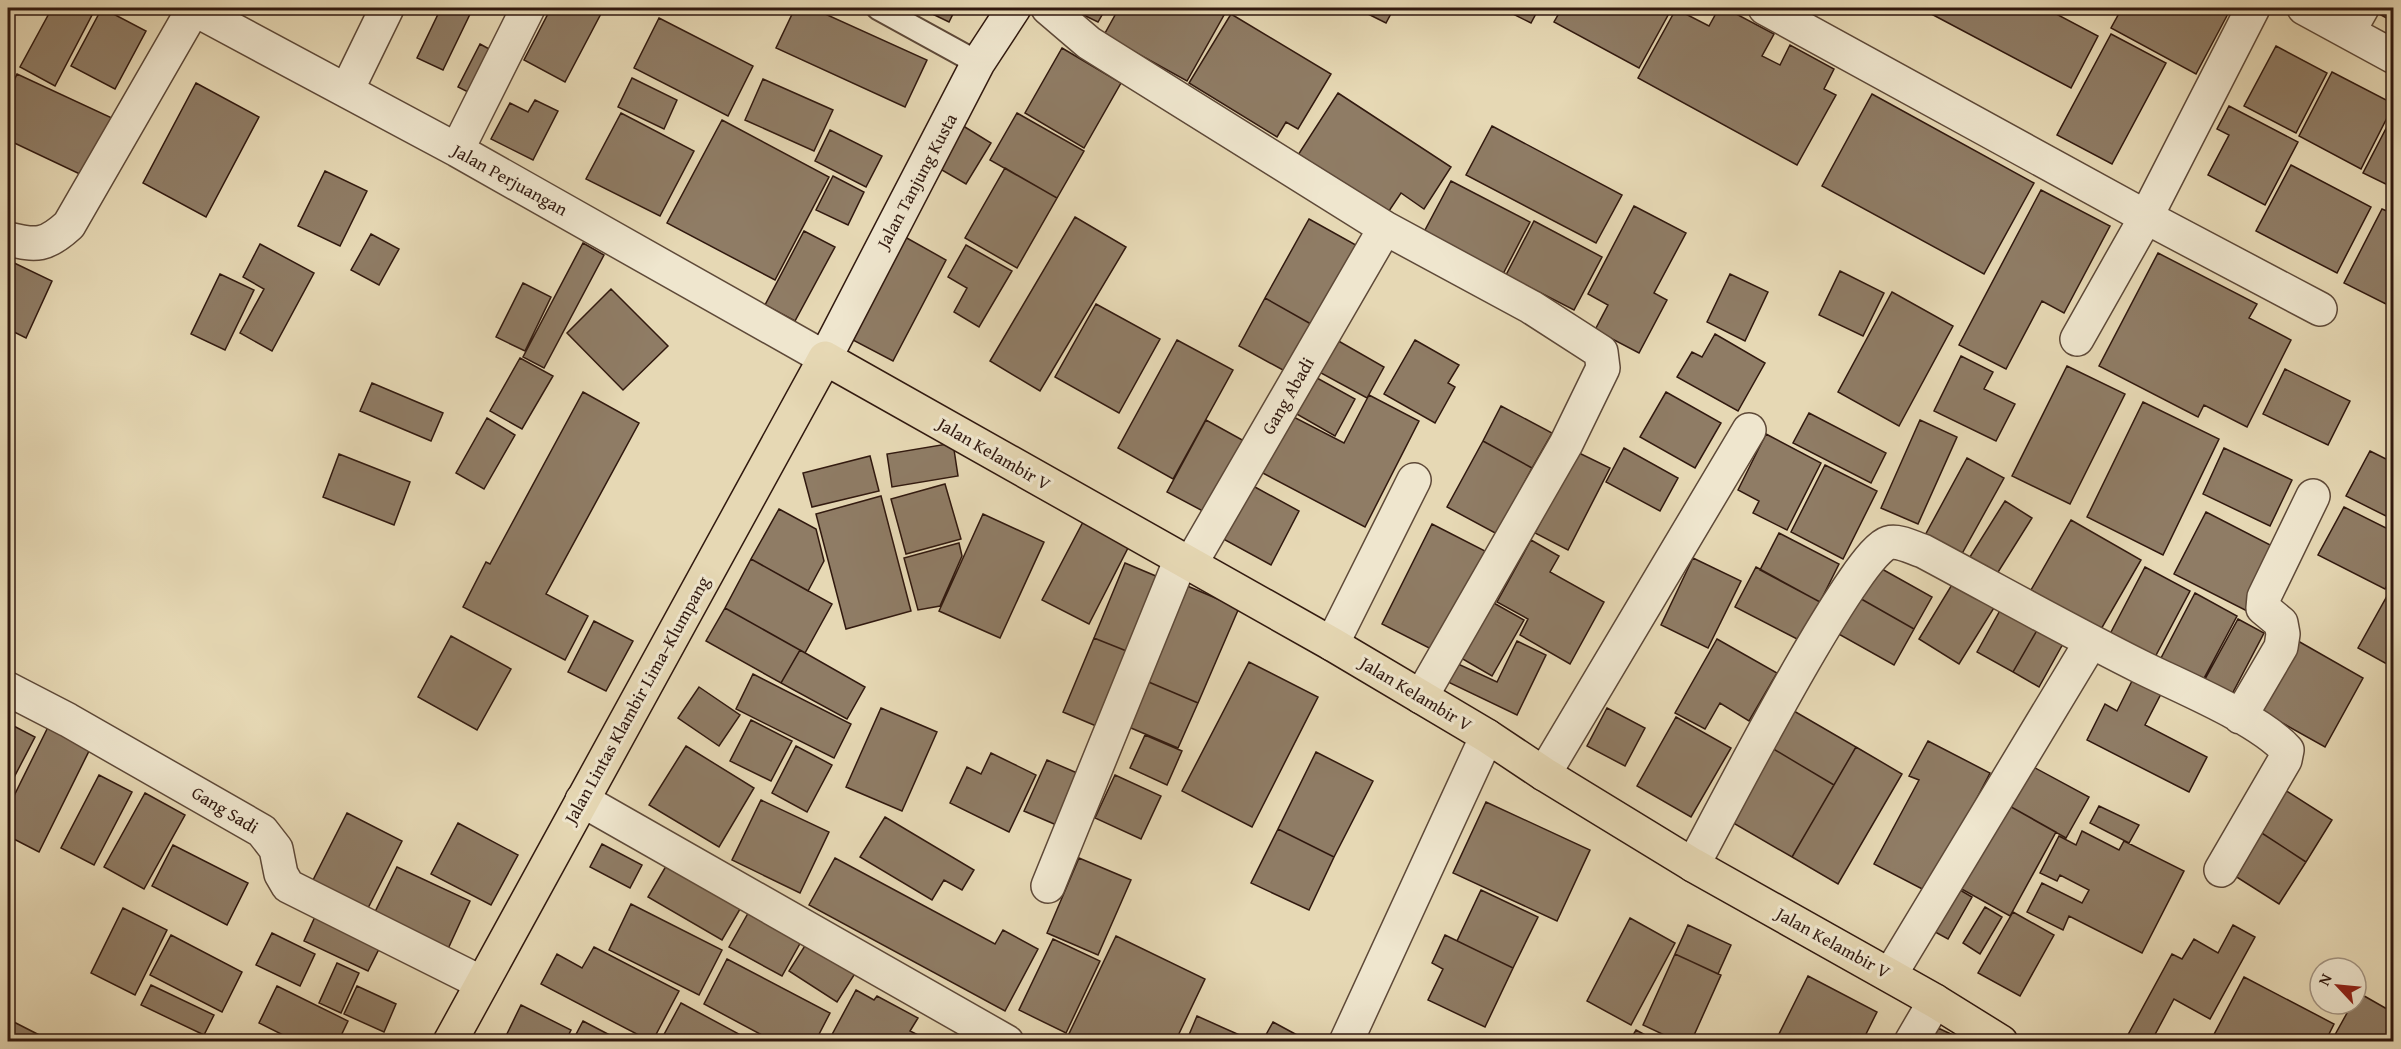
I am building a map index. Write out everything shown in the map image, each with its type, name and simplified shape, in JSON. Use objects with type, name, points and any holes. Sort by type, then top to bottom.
[{"type":"main road","name":"Jalan Kelambir V","points":[[825,358],[1332,644],[1487,736],[1544,774],[1693,865],[1935,1000],[2001,1041]]},
{"type":"main road","name":"Jalan Lintas Klambir Lima–Klumpang","points":[[450,1041],[825,358]]},
{"type":"street","points":[[8,238],[30,245],[45,243],[69,225],[193,8]]},
{"type":"street","name":"Jalan Perjuangan","points":[[193,8],[457,150],[825,358]]},
{"type":"street","points":[[347,90],[387,8]]},
{"type":"street","points":[[457,150],[528,8]]},
{"type":"street","name":"Jalan Tanjung Kusta","points":[[825,358],[978,63],[1014,8]]},
{"type":"street","points":[[1048,8],[1089,43],[1385,228],[1530,307],[1601,352],[1603,368],[1566,444],[1421,697]]},
{"type":"street","points":[[1765,8],[2146,217],[2320,309]]},
{"type":"street","points":[[2077,339],[2146,217],[2253,8]]},
{"type":"street","points":[[2304,8],[2355,19],[2394,57]]},
{"type":"street","name":"Gang Abadi","points":[[1048,885],[1186,561],[1385,228]]},
{"type":"street","points":[[1544,774],[1749,430]]},
{"type":"street","points":[[1332,644],[1414,480]]},
{"type":"street","points":[[2240,717],[2281,647],[2283,634],[2281,623],[2264,608],[2264,597],[2313,496]]},
{"type":"street","points":[[1693,865],[1808,653],[1870,558],[1889,543],[1899,543],[1923,551],[2091,642],[2240,717],[2278,740],[2287,750],[2278,773],[2221,870]]},
{"type":"street","points":[[1890,975],[2091,642]]},
{"type":"street","name":"Gang Sadi","points":[[8,689],[68,720],[262,831],[276,849],[281,874],[288,886],[482,983]]},
{"type":"street","points":[[1346,1041],[1487,736]]},
{"type":"street","points":[[582,800],[1007,1041]]},
{"type":"street","points":[[1911,1041],[1935,1000]]},
{"type":"lane","points":[[878,8],[978,63]]},
{"type":"building","points":[[52,8],[77,8],[92,15],[55,86],[20,67]]},
{"type":"building","points":[[102,8],[146,31],[115,89],[71,66]]},
{"type":"building","points":[[441,8],[473,8],[443,70],[417,58]]},
{"type":"building","points":[[551,8],[604,8],[565,82],[524,60]]},
{"type":"building","points":[[795,8],[812,8],[927,60],[905,107],[776,48]]},
{"type":"building","points":[[920,8],[956,8],[949,22]]},
{"type":"building","points":[[1069,8],[1106,8],[1098,22]]},
{"type":"building","points":[[1119,8],[1211,8],[1224,15],[1187,81],[1104,35]]},
{"type":"building","points":[[1356,8],[1394,8],[1386,23]]},
{"type":"building","points":[[1501,8],[1539,8],[1531,23]]},
{"type":"building","points":[[1562,8],[1672,8],[1639,68],[1554,22]]},
{"type":"building","points":[[1719,8],[1725,8],[1774,34],[1762,56],[1780,65],[1790,45],[1834,69],[1824,89],[1836,95],[1797,165],[1638,78],[1676,9],[1709,26]]},
{"type":"building","points":[[1920,8],[2045,8],[2098,36],[2071,88]]},
{"type":"building","points":[[2122,8],[2225,8],[2230,10],[2196,74],[2111,28]]},
{"type":"building","points":[[2383,8],[2394,8],[2394,22],[2379,14]]},
{"type":"building","points":[[1231,14],[1331,74],[1298,129],[1286,122],[1277,137],[1189,83]]},
{"type":"building","points":[[659,18],[753,66],[728,116],[634,68]]},
{"type":"building","points":[[2111,34],[2166,63],[2112,164],[2057,135]]},
{"type":"building","points":[[480,44],[502,56],[480,98],[458,87]]},
{"type":"building","points":[[2276,46],[2327,73],[2296,133],[2244,106]]},
{"type":"building","points":[[1062,48],[1121,83],[1084,148],[1025,113]]},
{"type":"building","points":[[2332,72],[2394,104],[2361,169],[2299,136]]},
{"type":"building","points":[[17,74],[112,118],[84,176],[8,140],[8,94]]},
{"type":"building","points":[[632,78],[677,100],[664,129],[618,107]]},
{"type":"building","points":[[763,79],[833,110],[814,151],[745,120]]},
{"type":"building","points":[[196,83],[259,117],[206,217],[143,183]]},
{"type":"building","points":[[1338,93],[1451,167],[1424,209],[1401,193],[1387,214],[1298,155]]},
{"type":"building","points":[[1872,94],[2034,183],[1984,274],[1822,186]]},
{"type":"building","points":[[535,100],[558,111],[533,160],[491,139],[510,103],[528,112]]},
{"type":"building","points":[[2229,106],[2298,142],[2265,205],[2208,175],[2229,135],[2217,129]]},
{"type":"building","points":[[621,113],[694,151],[660,216],[586,179]]},
{"type":"building","points":[[1017,113],[1084,151],[1057,198],[990,160]]},
{"type":"building","points":[[2394,115],[2394,188],[2363,173]]},
{"type":"building","points":[[722,120],[829,177],[775,280],[667,223]]},
{"type":"building","points":[[960,124],[991,143],[966,184],[935,166]]},
{"type":"building","points":[[1492,126],[1622,195],[1596,243],[1466,175]]},
{"type":"building","points":[[830,130],[882,156],[866,187],[815,161]]},
{"type":"building","points":[[2291,165],[2371,207],[2337,273],[2256,231]]},
{"type":"building","points":[[1005,168],[1057,198],[1017,268],[965,238]]},
{"type":"building","points":[[325,171],[367,191],[340,246],[298,226]]},
{"type":"building","points":[[833,176],[864,192],[848,225],[816,210]]},
{"type":"building","points":[[1451,181],[1530,222],[1503,274],[1424,232]]},
{"type":"building","points":[[2041,190],[2110,226],[2064,313],[2042,301],[2006,369],[1959,345]]},
{"type":"building","points":[[1634,206],[1686,233],[1654,293],[1667,300],[1639,353],[1595,330],[1608,305],[1588,294]]},
{"type":"building","points":[[2382,209],[2394,214],[2394,308],[2344,283]]},
{"type":"building","points":[[1075,217],[1126,247],[1040,391],[990,361]]},
{"type":"building","points":[[1309,219],[1363,249],[1318,328],[1265,298]]},
{"type":"building","points":[[1534,221],[1602,257],[1574,310],[1506,275]]},
{"type":"building","points":[[804,231],[835,247],[795,321],[765,305]]},
{"type":"building","points":[[371,234],[399,249],[379,285],[351,270]]},
{"type":"building","points":[[905,237],[946,260],[893,361],[851,339]]},
{"type":"building","points":[[583,243],[604,255],[544,368],[523,357]]},
{"type":"building","points":[[260,244],[314,273],[272,351],[240,333],[264,289],[243,277]]},
{"type":"building","points":[[966,245],[1012,271],[979,327],[954,312],[967,288],[948,277]]},
{"type":"building","points":[[2158,253],[2257,304],[2249,318],[2291,340],[2247,427],[2204,405],[2198,417],[2099,366]]},
{"type":"building","points":[[8,260],[52,281],[26,338],[8,329]]},
{"type":"building","points":[[1840,271],[1884,293],[1863,336],[1819,315]]},
{"type":"building","points":[[220,274],[254,290],[225,350],[191,334]]},
{"type":"building","points":[[1730,274],[1768,292],[1745,341],[1707,322]]},
{"type":"building","points":[[523,283],[551,297],[525,351],[496,337]]},
{"type":"building","points":[[611,289],[668,346],[623,390],[567,333]]},
{"type":"building","points":[[1892,292],[1953,326],[1899,426],[1838,392]]},
{"type":"building","points":[[1265,298],[1318,328],[1292,375],[1239,346]]},
{"type":"building","points":[[1096,304],[1160,339],[1119,413],[1055,377]]},
{"type":"building","points":[[1715,334],[1765,363],[1738,411],[1677,377],[1692,352],[1702,357]]},
{"type":"building","points":[[1328,335],[1384,367],[1367,398],[1310,367]]},
{"type":"building","points":[[1177,340],[1233,370],[1173,479],[1118,448]]},
{"type":"building","points":[[1415,340],[1459,365],[1448,383],[1455,387],[1435,423],[1384,394]]},
{"type":"building","points":[[1961,356],[1993,372],[1984,389],[2015,404],[1996,441],[1934,411]]},
{"type":"building","points":[[520,358],[553,376],[522,429],[490,411]]},
{"type":"building","points":[[2067,366],[2125,394],[2070,504],[2012,476]]},
{"type":"building","points":[[2285,369],[2350,401],[2328,445],[2263,414]]},
{"type":"building","points":[[1308,373],[1355,399],[1335,436],[1288,409]]},
{"type":"building","points":[[372,383],[443,413],[431,441],[360,411]]},
{"type":"building","points":[[583,392],[639,423],[546,594],[588,616],[565,660],[463,607],[486,562],[490,564]]},
{"type":"building","points":[[1666,392],[1721,423],[1695,468],[1640,437]]},
{"type":"building","points":[[1369,395],[1419,421],[1365,527],[1257,470],[1286,413],[1344,443]]},
{"type":"building","points":[[2143,402],[2219,439],[2163,555],[2087,517]]},
{"type":"building","points":[[1501,406],[1552,433],[1532,468],[1483,441]]},
{"type":"building","points":[[1809,413],[1886,453],[1871,483],[1793,443]]},
{"type":"building","points":[[487,418],[515,435],[484,489],[456,473]]},
{"type":"building","points":[[1206,420],[1255,447],[1216,518],[1167,492]]},
{"type":"building","points":[[1920,420],[1957,437],[1918,524],[1881,508]]},
{"type":"building","points":[[1766,434],[1821,463],[1787,530],[1753,513],[1759,501],[1738,490]]},
{"type":"building","points":[[1483,441],[1532,468],[1497,534],[1447,507]]},
{"type":"building","points":[[953,443],[958,476],[892,487],[887,454]]},
{"type":"building","points":[[1624,448],[1678,478],[1660,511],[1606,482]]},
{"type":"building","points":[[2224,448],[2292,480],[2270,526],[2203,494]]},
{"type":"building","points":[[2370,451],[2394,463],[2394,520],[2346,496]]},
{"type":"building","points":[[1577,452],[1610,468],[1568,550],[1535,533]]},
{"type":"building","points":[[339,454],[410,482],[394,525],[323,497]]},
{"type":"building","points":[[870,456],[879,491],[812,507],[803,473]]},
{"type":"building","points":[[1967,458],[2004,478],[1959,559],[1923,539]]},
{"type":"building","points":[[1825,465],[1877,491],[1843,559],[1791,532]]},
{"type":"building","points":[[1244,481],[1299,511],[1271,565],[1216,535]]},
{"type":"building","points":[[945,484],[961,539],[906,554],[891,499]]},
{"type":"building","points":[[881,496],[911,611],[846,629],[816,514]]},
{"type":"building","points":[[2005,501],[2032,518],[1995,577],[1968,560]]},
{"type":"building","points":[[2344,507],[2394,532],[2394,572],[2385,589],[2318,555]]},
{"type":"building","points":[[779,509],[816,529],[824,561],[808,591],[751,559]]},
{"type":"building","points":[[2206,512],[2282,551],[2251,613],[2174,574]]},
{"type":"building","points":[[983,514],[1044,542],[1000,638],[939,611]]},
{"type":"building","points":[[2071,520],[2141,560],[2100,631],[2031,590]]},
{"type":"building","points":[[1083,522],[1129,546],[1089,624],[1042,600]]},
{"type":"building","points":[[1432,524],[1485,551],[1435,651],[1382,624]]},
{"type":"building","points":[[1779,533],[1839,564],[1820,602],[1760,570]]},
{"type":"building","points":[[1531,540],[1559,556],[1550,572],[1604,602],[1570,664],[1520,635],[1528,619],[1497,602]]},
{"type":"building","points":[[959,543],[962,556],[940,606],[918,610],[904,558]]},
{"type":"building","points":[[1693,558],[1741,581],[1708,648],[1661,625]]},
{"type":"building","points":[[751,559],[832,604],[805,653],[725,608]]},
{"type":"building","points":[[1125,563],[1170,582],[1139,656],[1094,638]]},
{"type":"building","points":[[1873,564],[1932,597],[1914,629],[1856,596]]},
{"type":"building","points":[[1756,567],[1820,602],[1799,640],[1735,607]]},
{"type":"building","points":[[2145,567],[2190,591],[2154,659],[2109,636]]},
{"type":"building","points":[[1956,578],[1997,603],[1959,664],[1919,639]]},
{"type":"building","points":[[1185,585],[1239,608],[1198,703],[1144,680]]},
{"type":"building","points":[[2391,589],[2394,590],[2394,668],[2358,648]]},
{"type":"building","points":[[2195,593],[2237,616],[2202,682],[2160,660]]},
{"type":"building","points":[[1856,596],[1914,629],[1894,665],[1835,632]]},
{"type":"building","points":[[2007,598],[2044,618],[2013,672],[1977,652]]},
{"type":"building","points":[[1492,602],[1524,620],[1492,676],[1461,658]]},
{"type":"building","points":[[725,608],[800,650],[781,683],[706,641]]},
{"type":"building","points":[[2044,618],[2069,633],[2039,687],[2013,672]]},
{"type":"building","points":[[2238,619],[2264,633],[2231,696],[2204,681]]},
{"type":"building","points":[[594,621],[633,641],[606,691],[568,672]]},
{"type":"building","points":[[451,636],[511,669],[477,730],[418,697]]},
{"type":"building","points":[[2291,637],[2363,678],[2325,747],[2252,706]]},
{"type":"building","points":[[1094,638],[1139,656],[1108,731],[1063,712]]},
{"type":"building","points":[[1717,639],[1777,673],[1749,721],[1720,703],[1705,729],[1675,713]]},
{"type":"building","points":[[1517,641],[1546,655],[1517,715],[1448,682],[1456,663],[1497,682]]},
{"type":"building","points":[[800,650],[865,687],[847,719],[781,683]]},
{"type":"building","points":[[1249,662],[1318,697],[1252,827],[1182,791]]},
{"type":"building","points":[[753,674],[851,724],[834,758],[736,709]]},
{"type":"building","points":[[2135,675],[2163,690],[2145,725],[2207,757],[2189,792],[2087,740],[2105,704],[2117,711]]},
{"type":"building","points":[[1144,680],[1198,703],[1178,748],[1124,725]]},
{"type":"building","points":[[699,687],[740,715],[719,746],[678,718]]},
{"type":"building","points":[[1787,707],[1856,747],[1834,785],[1765,744]]},
{"type":"building","points":[[881,708],[937,732],[902,811],[846,787]]},
{"type":"building","points":[[1607,708],[1645,728],[1625,766],[1587,746]]},
{"type":"building","points":[[1676,717],[1731,748],[1691,817],[1637,786]]},
{"type":"building","points":[[52,719],[94,741],[39,852],[8,836],[8,808]]},
{"type":"building","points":[[751,720],[792,741],[771,781],[730,761]]},
{"type":"building","points":[[8,723],[35,737],[8,789]]},
{"type":"building","points":[[1145,735],[1182,751],[1167,785],[1130,768]]},
{"type":"building","points":[[1928,741],[1990,773],[1928,892],[1874,864],[1919,780],[1909,776]]},
{"type":"building","points":[[1765,744],[1834,785],[1792,857],[1723,817]]},
{"type":"building","points":[[686,746],[754,788],[719,847],[649,805]]},
{"type":"building","points":[[796,746],[832,765],[807,812],[772,793]]},
{"type":"building","points":[[1856,747],[1902,774],[1838,884],[1792,857]]},
{"type":"building","points":[[1316,752],[1373,781],[1334,857],[1278,829]]},
{"type":"building","points":[[991,753],[1036,775],[1009,832],[950,803],[967,767],[981,774]]},
{"type":"building","points":[[1047,760],[1091,779],[1068,830],[1024,811]]},
{"type":"building","points":[[2026,763],[2089,797],[2066,838],[2004,803]]},
{"type":"building","points":[[99,775],[132,792],[94,865],[61,848]]},
{"type":"building","points":[[1115,775],[1161,796],[1141,839],[1095,818]]},
{"type":"building","points":[[2277,785],[2332,820],[2306,862],[2251,826]]},
{"type":"building","points":[[145,793],[185,815],[144,889],[104,867]]},
{"type":"building","points":[[761,800],[829,832],[800,893],[732,860]]},
{"type":"building","points":[[1486,802],[1590,850],[1557,921],[1453,873]]},
{"type":"building","points":[[2004,803],[2056,832],[2010,916],[1958,887]]},
{"type":"building","points":[[2099,806],[2139,825],[2129,843],[2090,823]]},
{"type":"building","points":[[347,813],[402,841],[365,914],[310,886]]},
{"type":"building","points":[[885,817],[974,870],[962,890],[944,880],[932,900],[860,857]]},
{"type":"building","points":[[458,823],[518,855],[491,905],[431,874]]},
{"type":"building","points":[[2251,826],[2306,862],[2279,904],[2224,869]]},
{"type":"building","points":[[1278,829],[1334,857],[1309,910],[1251,883]]},
{"type":"building","points":[[2082,831],[2119,850],[2124,841],[2184,871],[2142,953],[2069,916],[2063,930],[2027,912],[2042,883],[2082,903],[2089,890],[2060,875],[2057,881],[2040,873],[2059,836],[2076,845]]},
{"type":"building","points":[[602,844],[642,865],[630,888],[590,867]]},
{"type":"building","points":[[173,845],[248,883],[227,925],[152,886]]},
{"type":"building","points":[[835,858],[995,944],[1003,930],[1038,949],[1005,1011],[809,905]]},
{"type":"building","points":[[1079,858],[1131,880],[1098,955],[1047,933]]},
{"type":"building","points":[[669,861],[743,904],[722,940],[648,897]]},
{"type":"building","points":[[397,867],[470,901],[447,951],[373,916]]},
{"type":"building","points":[[1948,883],[1972,897],[1948,939],[1924,926]]},
{"type":"building","points":[[1481,890],[1538,917],[1513,968],[1457,941]]},
{"type":"building","points":[[631,904],[722,950],[699,995],[609,950]]},
{"type":"building","points":[[1985,907],[2002,917],[1980,954],[1963,943]]},
{"type":"building","points":[[123,908],[167,930],[135,995],[91,973]]},
{"type":"building","points":[[319,908],[384,939],[368,971],[304,941]]},
{"type":"building","points":[[751,908],[803,938],[782,976],[729,947]]},
{"type":"building","points":[[2013,912],[2054,935],[2020,996],[1978,973]]},
{"type":"building","points":[[1630,918],[1675,943],[1631,1025],[1587,1001]]},
{"type":"building","points":[[1688,925],[1731,945],[1718,974],[1675,954]]},
{"type":"building","points":[[2233,925],[2255,937],[2210,1019],[2174,999],[2151,1042],[2124,1042],[2172,954],[2182,959],[2194,939],[2218,953]]},
{"type":"building","points":[[272,933],[315,954],[300,986],[256,965]]},
{"type":"building","points":[[813,933],[861,964],[837,1002],[789,971]]},
{"type":"building","points":[[171,935],[242,972],[222,1012],[150,975]]},
{"type":"building","points":[[1445,935],[1513,968],[1485,1027],[1428,1000],[1443,969],[1432,963]]},
{"type":"building","points":[[1116,936],[1205,979],[1175,1042],[1065,1042]]},
{"type":"building","points":[[1053,939],[1100,961],[1066,1033],[1019,1010]]},
{"type":"building","points":[[594,947],[679,991],[652,1042],[541,984],[557,954],[582,968]]},
{"type":"building","points":[[1675,954],[1721,975],[1691,1042],[1679,1042],[1643,1025]]},
{"type":"building","points":[[727,959],[830,1013],[815,1042],[775,1042],[704,1004]]},
{"type":"building","points":[[337,963],[359,973],[341,1013],[319,1003]]},
{"type":"building","points":[[1808,976],[1877,1012],[1862,1042],[1775,1042]]},
{"type":"building","points":[[2244,977],[2308,1010],[2308,1016],[2319,1016],[2334,1024],[2325,1042],[2210,1042]]},
{"type":"building","points":[[151,985],[214,1015],[204,1035],[141,1005]]},
{"type":"building","points":[[277,986],[348,1021],[338,1042],[297,1042],[259,1023]]},
{"type":"building","points":[[357,986],[396,1004],[384,1032],[344,1014]]},
{"type":"building","points":[[856,990],[874,1000],[877,996],[918,1018],[910,1031],[926,1039],[925,1042],[828,1042]]},
{"type":"building","points":[[2368,998],[2394,1013],[2394,1032],[2388,1042],[2331,1042],[2345,1016],[2368,1016]]},
{"type":"building","points":[[681,1003],[750,1040],[749,1042],[661,1040]]},
{"type":"building","points":[[521,1005],[571,1030],[565,1042],[503,1042]]},
{"type":"building","points":[[1197,1016],[1253,1041],[1253,1042],[1186,1042]]},
{"type":"building","points":[[8,1019],[53,1042],[8,1042]]},
{"type":"building","points":[[583,1021],[623,1042],[572,1042]]},
{"type":"building","points":[[1273,1022],[1310,1042],[1262,1042]]},
{"type":"building","points":[[1938,1028],[1964,1040],[1963,1042],[1932,1042]]},
{"type":"building","points":[[1636,1030],[1658,1042],[1629,1042]]},
{"type":"building","points":[[942,1035],[955,1042],[939,1042]]}]
